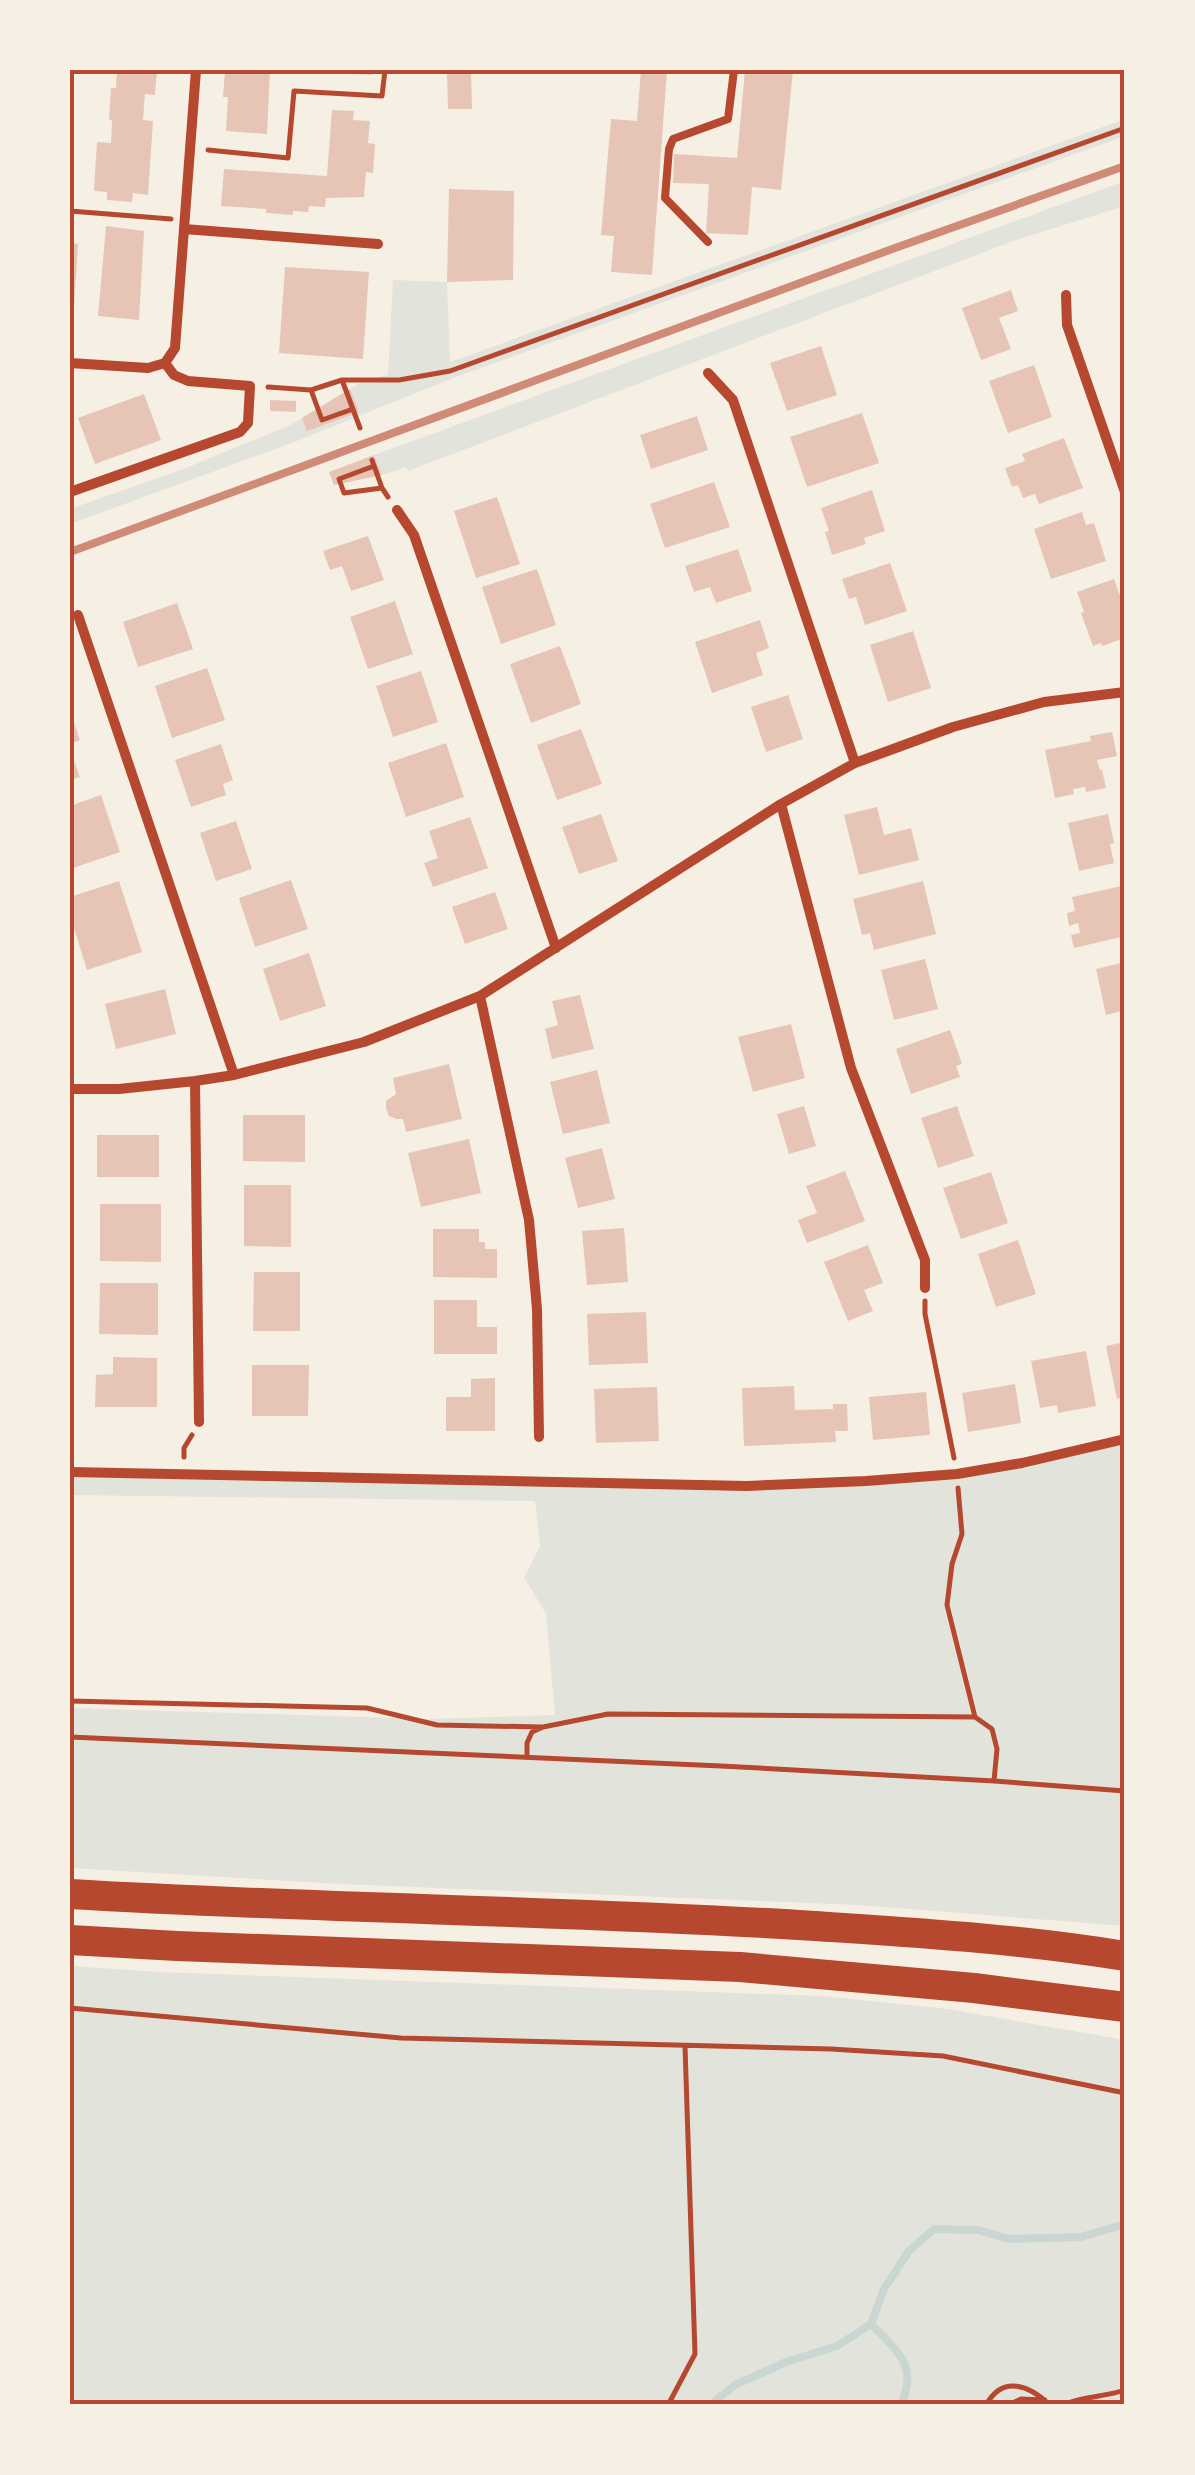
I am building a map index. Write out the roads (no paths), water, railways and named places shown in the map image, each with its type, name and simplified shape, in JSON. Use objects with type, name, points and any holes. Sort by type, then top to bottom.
[{"type":"highway","points":[[70,1894],[730,1920],[982,1937],[1125,1956]]},
{"type":"highway","points":[[70,1940],[740,1967],[974,1988],[1125,2007]]},
{"type":"street","points":[[70,363],[148,368],[164,362],[175,348],[196,70]]},
{"type":"street","points":[[184,225],[378,244]]},
{"type":"street","points":[[1066,295],[1067,325],[1125,492]]},
{"type":"street","points":[[70,492],[240,432],[248,423],[250,386],[188,381],[174,374],[164,362]]},
{"type":"street","points":[[708,372],[733,400],[855,763]]},
{"type":"street","points":[[397,510],[414,535],[556,948]]},
{"type":"street","points":[[78,615],[234,1075]]},
{"type":"street","points":[[70,1089],[196,1082],[364,1042],[480,996],[781,804],[855,763],[953,727],[1044,702],[1125,692]]},
{"type":"street","points":[[781,804],[851,1068],[925,1260],[925,1288]]},
{"type":"street","points":[[480,996],[529,1220],[537,1309],[539,1437]]},
{"type":"street","points":[[196,1082],[200,1422]]},
{"type":"street","points":[[70,1472],[747,1486],[957,1474],[1125,1439]]},
{"type":"lane","points":[[708,242],[665,198],[669,149],[673,140],[728,119],[734,70]]},
{"type":"waterway","points":[[710,2405],[735,2385],[786,2362],[837,2346],[871,2324],[884,2289],[909,2251],[934,2229],[978,2230],[1009,2239],[1050,2238],[1081,2237],[1125,2224]]},
{"type":"waterway","points":[[871,2324],[903,2360],[908,2379],[901,2405]]},
{"type":"railway","points":[[70,552],[1125,166]]}]
